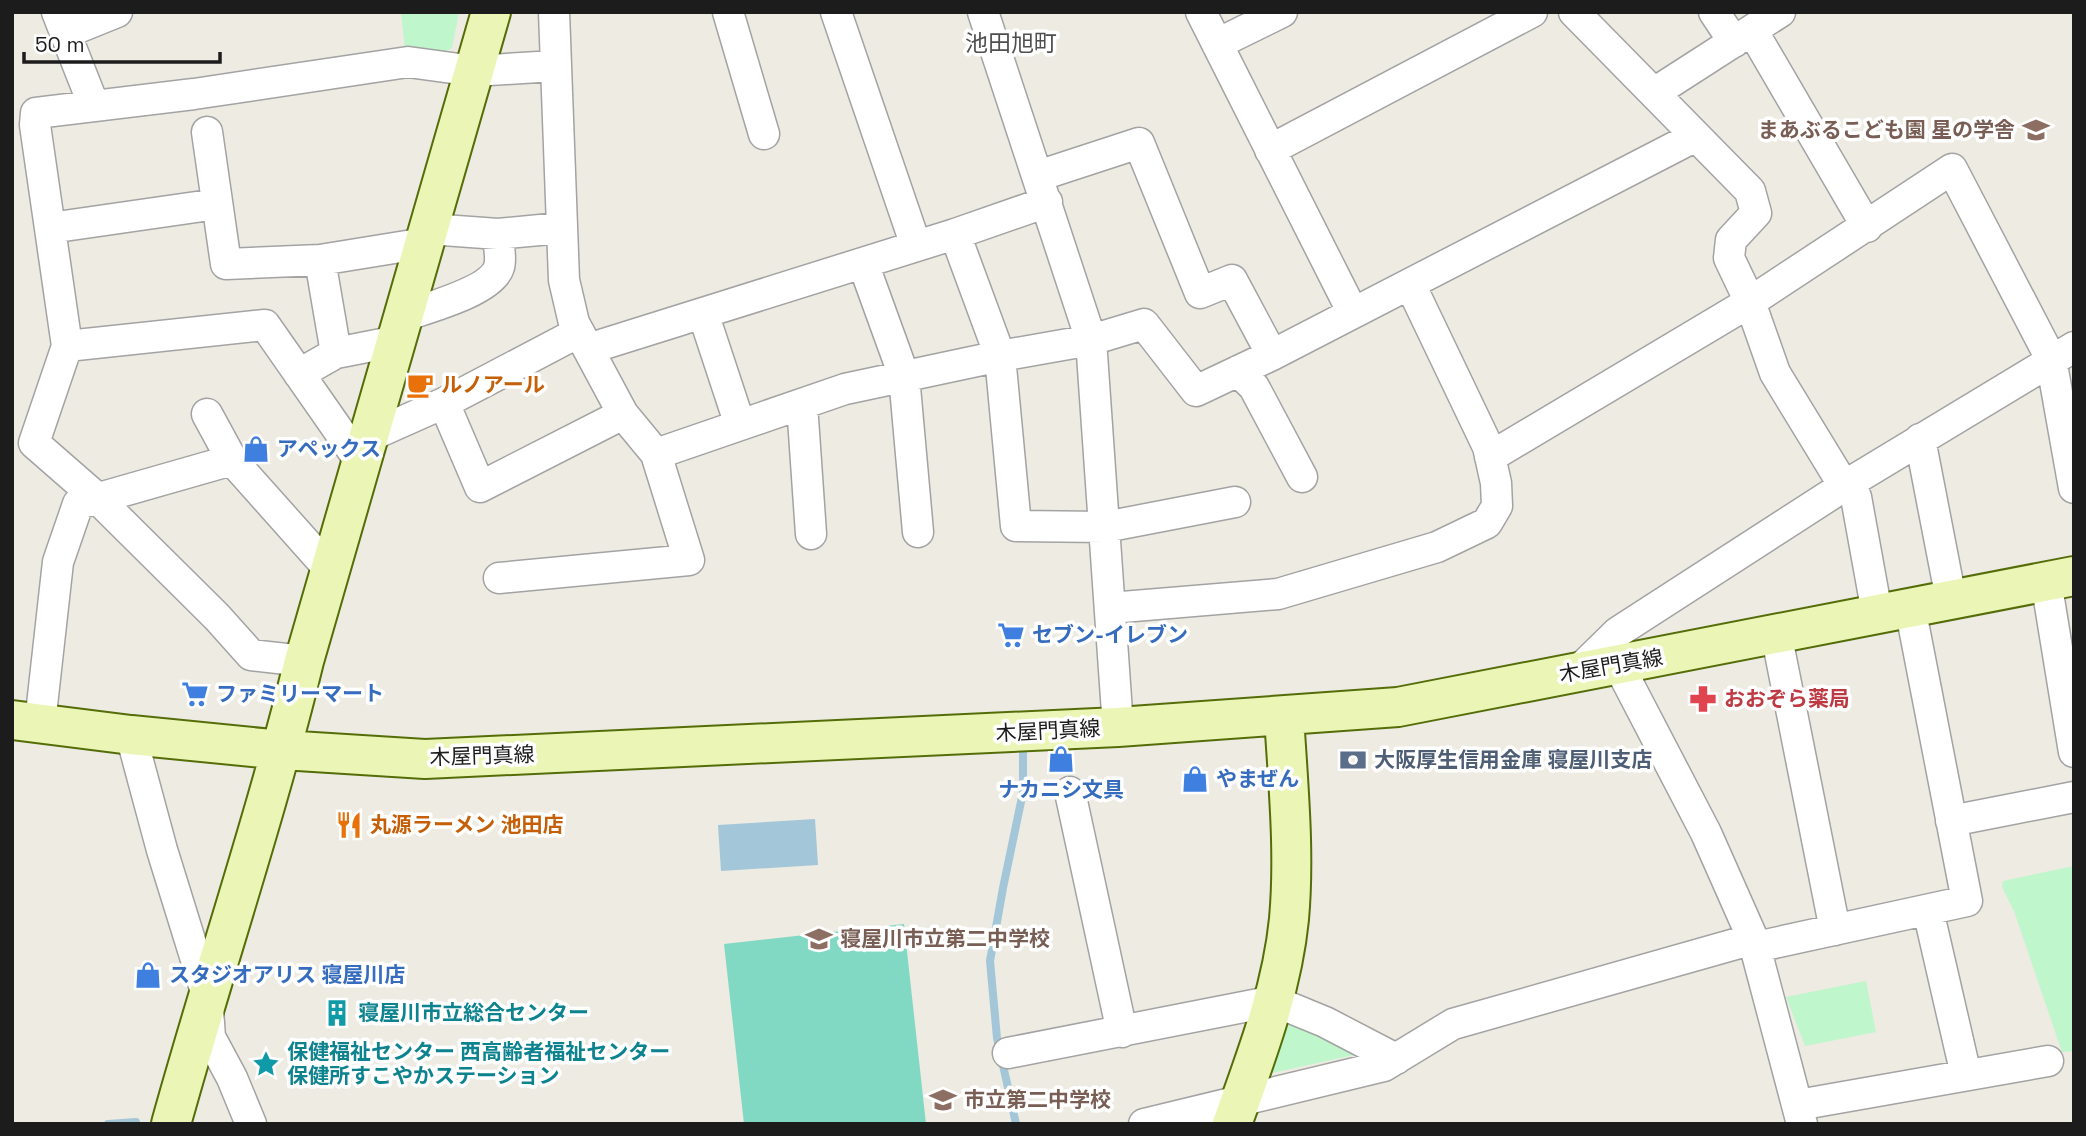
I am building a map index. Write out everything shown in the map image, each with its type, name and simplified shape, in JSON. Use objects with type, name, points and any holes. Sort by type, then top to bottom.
[{"type":"main road","points":[[171,1124],[207,995],[282,750],[304,661],[491,12]]},
{"type":"main road","name":"木屋門真線","points":[[26,721],[282,750],[425,759],[1118,727],[1284,716],[1398,707],[2060,579]]},
{"type":"main road","points":[[1236,1113],[1274,1001],[1289,919],[1291,847],[1284,716]]},
{"type":"street","points":[[94,106],[61,22],[117,12]]},
{"type":"street","points":[[499,578],[689,560],[656,454],[623,414],[574,323],[564,280],[554,12]]},
{"type":"street","points":[[728,12],[764,134]]},
{"type":"street","points":[[836,12],[916,246]]},
{"type":"street","points":[[982,12],[1091,340],[1118,727]]},
{"type":"street","points":[[1201,12],[1353,313]]},
{"type":"street","points":[[1217,44],[1282,12]]},
{"type":"street","points":[[1270,150],[1532,12]]},
{"type":"street","points":[[1144,1124],[1236,1113],[1384,1066],[1452,1024],[1754,943],[1835,930],[1967,901],[1951,821],[1894,610],[1856,497],[1844,486],[1775,373],[1751,302],[1729,258],[1731,240],[1756,213],[1749,191],[1574,12]]},
{"type":"street","points":[[1714,12],[1743,36],[1867,227]]},
{"type":"street","points":[[1654,93],[1780,12]]},
{"type":"street","points":[[304,661],[251,655],[217,617],[97,498],[34,443],[67,346],[34,125],[36,113],[194,94],[408,62],[474,71],[554,66]]},
{"type":"street","points":[[207,132],[226,264],[320,260],[427,236],[498,234],[561,228]]},
{"type":"street","points":[[656,454],[845,389],[1091,340],[1144,324],[1196,391],[1272,355],[1696,136]]},
{"type":"street","points":[[67,346],[265,325],[299,374],[366,450],[444,402],[583,341],[703,313],[955,234],[1139,143],[1200,293],[1232,280],[1272,355]]},
{"type":"street","points":[[1490,457],[1751,302],[1952,169],[2063,353],[2074,488]]},
{"type":"street","points":[[50,228],[217,204]]},
{"type":"street","points":[[299,374],[336,353],[401,329],[492,280],[500,266],[498,234]]},
{"type":"street","points":[[955,234],[1000,356],[1016,526],[1104,527],[1235,502]]},
{"type":"street","points":[[320,260],[336,353]]},
{"type":"street","points":[[863,263],[904,376],[918,533]]},
{"type":"street","points":[[1110,608],[1278,594],[1437,547],[1487,523],[1497,506],[1496,483],[1488,447],[1410,284]]},
{"type":"street","points":[[703,313],[740,425]]},
{"type":"street","points":[[1576,673],[1618,632],[1844,486],[2063,353]]},
{"type":"street","points":[[1238,371],[1254,387],[1302,477]]},
{"type":"street","points":[[444,402],[480,486],[623,414]]},
{"type":"street","points":[[802,404],[811,534]]},
{"type":"street","points":[[208,414],[232,460],[330,570]]},
{"type":"street","points":[[1920,439],[1951,599]]},
{"type":"street","points":[[26,721],[58,562],[78,504],[232,460]]},
{"type":"street","points":[[2060,579],[2074,752]]},
{"type":"street","points":[[1776,633],[1835,930]]},
{"type":"street","points":[[1619,666],[1706,833],[1754,943],[1800,1115],[1966,1076],[2048,1061]]},
{"type":"street","points":[[131,735],[162,850],[207,995],[210,1037],[232,1078],[251,1124]]},
{"type":"street","points":[[1070,792],[1122,1032]]},
{"type":"street","points":[[1951,821],[2074,797]]},
{"type":"street","points":[[1928,910],[1966,1076]]},
{"type":"street","points":[[1008,1054],[1274,1001],[1325,1022],[1395,1059]]},
{"type":"green space","points":[[459,12],[452,48],[435,56],[405,49],[401,13]]},
{"type":"green space","points":[[2074,866],[2074,1051],[2062,1052],[2014,911],[2002,887],[2003,881]]},
{"type":"green space","points":[[904,924],[926,1124],[744,1124],[724,944]]},
{"type":"green space","points":[[1866,981],[1876,1032],[1805,1046],[1786,997]]},
{"type":"green space","points":[[1289,1019],[1355,1048],[1354,1055],[1272,1073]]},
{"type":"water","points":[[815,819],[818,865],[721,871],[718,825]]},
{"type":"waterway","points":[[1016,1124],[997,1038],[990,961],[1023,792],[1023,745]]},
{"type":"waterway","points":[[108,1124],[136,1122]]},
{"type":"place","name":"まあぶるこども園 星の学舎","points":[[2036,130]]},
{"type":"place","name":"ルノアール","points":[[420,385]]},
{"type":"place","name":"アペックス","points":[[256,449]]},
{"type":"place","name":"セブン-イレブン","points":[[1011,635]]},
{"type":"place","name":"ファミリーマート","points":[[195,694]]},
{"type":"place","name":"おおぞら薬局","points":[[1703,699]]},
{"type":"place","name":"ナカニシ文具","points":[[1061,759]]},
{"type":"place","name":"大阪厚生信用金庫 寝屋川支店","points":[[1353,760]]},
{"type":"place","name":"やまぜん","points":[[1195,779]]},
{"type":"place","name":"丸源ラーメン 池田店","points":[[349,825]]},
{"type":"place","name":"寝屋川市立第二中学校","points":[[819,939]]},
{"type":"place","name":"スタジオアリス 寝屋川店","points":[[148,975]]},
{"type":"place","name":"寝屋川市立総合センター","points":[[337,1013]]},
{"type":"place","name":"保健福祉センター 西高齢者福祉センター 保健所すこやかステーション","points":[[266,1064]]},
{"type":"place","name":"市立第二中学校","points":[[943,1100]]},
{"type":"district","name":"池田旭町","points":[[1011,43]]}]
